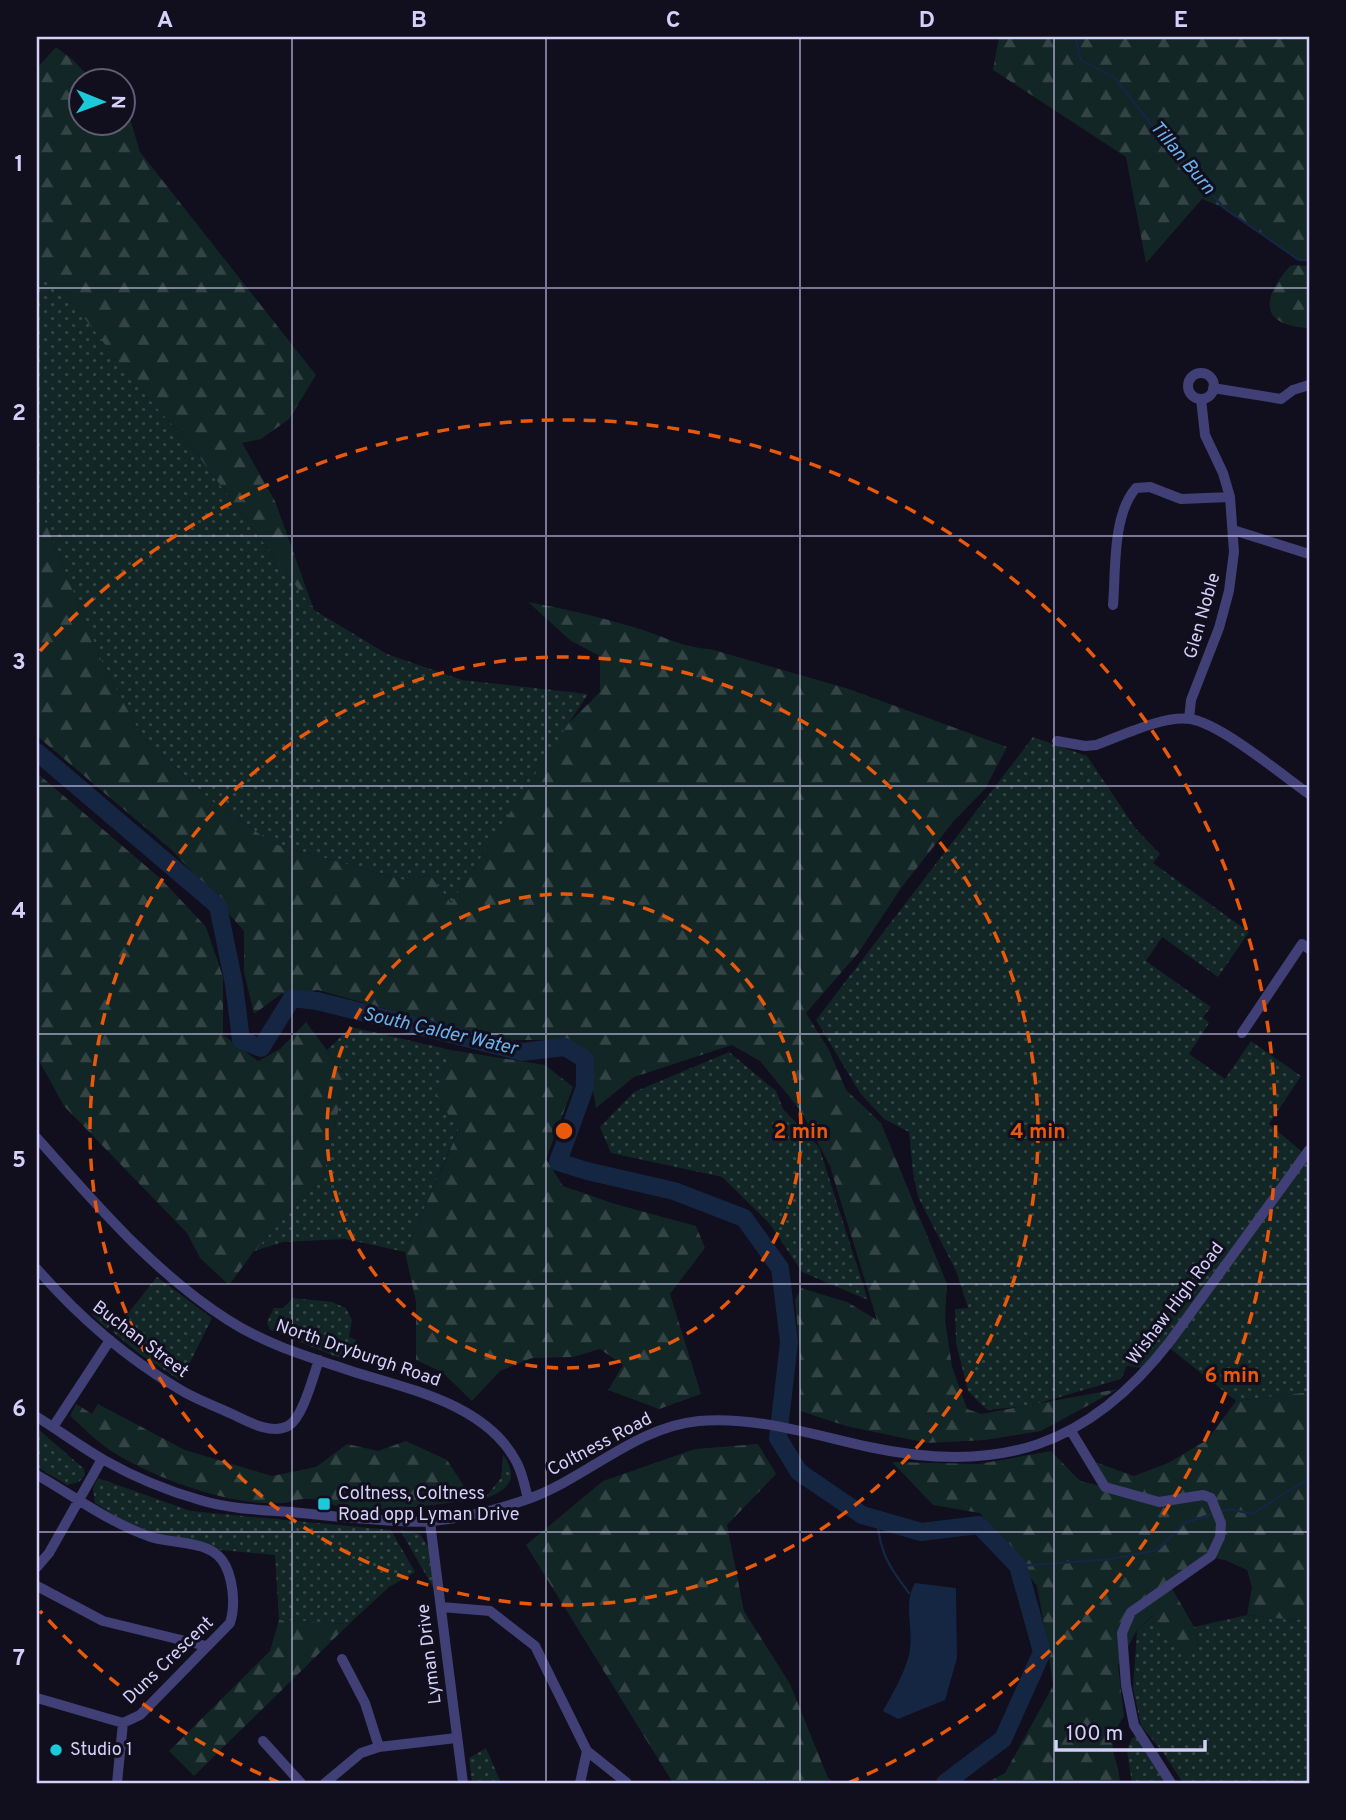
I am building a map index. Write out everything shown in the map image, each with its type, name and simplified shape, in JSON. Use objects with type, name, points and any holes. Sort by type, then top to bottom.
[{"type":"street","name":"Glen Noble","points":[[1189,719],[1191,700],[1219,628],[1229,591],[1234,552],[1230,498],[1223,473],[1205,435],[1201,399],[1194,397],[1189,390],[1189,382],[1194,376],[1206,374],[1212,380],[1213,388],[1281,399],[1293,390],[1309,385]]},
{"type":"street","points":[[1201,399],[1209,396],[1213,388]]},
{"type":"street","points":[[1113,605],[1122,516],[1127,499],[1136,488],[1150,486],[1181,499],[1230,498]]},
{"type":"street","points":[[1233,530],[1309,554]]},
{"type":"street","points":[[1056,741],[1096,745],[1165,722],[1189,719],[1209,725],[1309,794]]},
{"type":"street","points":[[1242,1033],[1306,947]]},
{"type":"street","name":"North Dryburgh Road","points":[[37,1138],[137,1248],[190,1294],[254,1334],[319,1360],[443,1400],[464,1412],[483,1425],[509,1450],[523,1476],[528,1499]]},
{"type":"street","name":"Wishaw High Road","points":[[790,1430],[909,1454],[954,1457],[999,1455],[1039,1446],[1071,1431],[1125,1394],[1149,1369],[1309,1150]]},
{"type":"street","name":"Buchan Street","points":[[37,1269],[69,1306],[110,1340],[180,1390],[270,1428],[279,1429],[297,1418],[319,1360]]},
{"type":"street","points":[[52,1427],[110,1340]]},
{"type":"street","name":"Coltness Road","points":[[37,1417],[129,1473],[202,1501],[241,1508],[371,1520],[430,1522],[477,1514],[528,1499],[568,1482],[653,1431],[696,1421],[743,1421],[790,1430]]},
{"type":"street","points":[[1071,1431],[1105,1487],[1159,1502],[1203,1495],[1211,1498],[1220,1519],[1220,1537],[1211,1556],[1131,1612],[1122,1633],[1126,1685],[1134,1725],[1171,1783]]},
{"type":"street","points":[[37,1567],[49,1553],[102,1459]]},
{"type":"street","points":[[37,1475],[80,1500]]},
{"type":"street","name":"Duns Crescent","points":[[37,1698],[123,1723],[140,1715],[230,1623],[233,1613],[228,1572],[221,1559],[209,1549],[142,1533],[111,1520],[80,1500]]},
{"type":"street","name":"Lyman Drive","points":[[430,1522],[463,1783]]},
{"type":"street","points":[[37,1586],[103,1621],[206,1646]]},
{"type":"street","points":[[441,1607],[490,1611],[535,1646],[587,1751],[627,1783]]},
{"type":"street","points":[[342,1659],[365,1703],[379,1747]]},
{"type":"street","points":[[117,1783],[123,1723]]},
{"type":"street","points":[[325,1783],[361,1752],[379,1747],[456,1738]]},
{"type":"street","points":[[263,1741],[300,1783]]},
{"type":"street","points":[[580,1783],[587,1751]]},
{"type":"green space","points":[[999,37],[1309,37],[1309,260],[1299,260],[1224,208],[1202,199],[1146,263],[1126,157],[993,70]]},
{"type":"green space","points":[[56,47],[79,66],[66,66],[66,136],[135,136],[140,152],[316,375],[289,419],[261,439],[242,443],[275,501],[314,610],[191,446],[140,389],[60,287],[37,277],[37,68]]},
{"type":"green space","points":[[1294,265],[1309,266],[1309,328],[1281,322],[1273,316],[1270,308],[1270,299],[1280,278]]},
{"type":"green space","points":[[37,277],[60,286],[140,389],[191,446],[314,610],[387,654],[462,680],[588,694],[451,903],[430,875],[404,880],[274,844],[213,802],[143,738],[105,669],[37,502]]},
{"type":"green space","points":[[37,502],[105,669],[143,738],[213,802],[274,844],[404,880],[430,875],[451,903],[568,724],[600,692],[600,656],[571,641],[528,602],[604,619],[680,643],[849,689],[1007,747],[985,789],[953,822],[901,888],[859,952],[806,1013],[829,1050],[846,1090],[881,1123],[947,1284],[945,1320],[952,1366],[967,1409],[981,1414],[1118,1389],[1041,1431],[985,1440],[927,1443],[846,1426],[800,1411],[800,1354],[795,1300],[801,1288],[847,1302],[877,1320],[830,1166],[801,1111],[760,1061],[732,1045],[634,1077],[596,1108],[587,1054],[569,1040],[513,1040],[444,1025],[318,990],[281,994],[254,1014],[244,972],[244,931],[173,851],[37,736]]},
{"type":"green space","points":[[1033,737],[1087,756],[1136,829],[1160,854],[1153,863],[1249,932],[1218,977],[1162,937],[1146,961],[1211,1007],[1203,1017],[1209,1023],[1189,1054],[1225,1079],[1251,1041],[1301,1076],[1269,1124],[1306,1155],[1309,1150],[1309,1392],[1236,1401],[1167,1346],[1149,1369],[1127,1366],[1121,1379],[1029,1406],[987,1410],[968,1391],[956,1343],[955,1309],[968,1308],[956,1271],[918,1197],[909,1132],[884,1119],[860,1093],[816,1020]]},
{"type":"green space","points":[[37,773],[161,879],[206,927],[223,977],[223,1035],[258,1061],[280,1049],[306,1022],[346,1076],[323,1178],[254,1251],[229,1285],[200,1258],[187,1233],[64,1106],[37,1057]]},
{"type":"green space","points":[[351,1027],[451,1050],[435,1096],[459,1128],[405,1252],[345,1239],[283,1242],[254,1251],[323,1178],[346,1076],[327,1050]]},
{"type":"green space","points":[[451,1050],[545,1065],[573,1087],[546,1159],[563,1186],[615,1204],[696,1226],[705,1248],[670,1294],[701,1394],[659,1409],[608,1390],[623,1365],[600,1349],[573,1357],[532,1358],[500,1371],[472,1401],[442,1372],[416,1360],[416,1302],[405,1252],[459,1129],[435,1096]]},
{"type":"green space","points":[[729,1052],[776,1091],[783,1109],[819,1147],[868,1300],[802,1272],[769,1223],[722,1177],[611,1153],[600,1127],[634,1092]]},
{"type":"green space","points":[[157,1277],[212,1318],[181,1381],[141,1355],[113,1332]]},
{"type":"green space","points":[[293,1298],[332,1302],[346,1308],[352,1320],[349,1337],[356,1340],[349,1357],[342,1359],[270,1330],[267,1322],[274,1308],[283,1308]]},
{"type":"green space","points":[[100,1304],[117,1317],[107,1329],[91,1314]]},
{"type":"green space","points":[[1309,1392],[1309,1618],[1293,1620],[1247,1615],[1252,1587],[1247,1570],[1225,1560],[1210,1557],[1170,1585],[1194,1627],[1198,1647],[1182,1652],[1153,1615],[1137,1630],[1118,1665],[1124,1716],[1114,1736],[1113,1750],[1120,1783],[986,1783],[1005,1773],[1053,1686],[1037,1586],[980,1513],[933,1505],[892,1462],[979,1464],[1051,1451],[1080,1481],[1104,1487],[1095,1462],[1134,1476],[1168,1463],[1207,1440],[1236,1401]]},
{"type":"green space","points":[[76,1404],[92,1414],[98,1404],[185,1450],[272,1476],[316,1467],[347,1444],[378,1451],[406,1441],[447,1460],[473,1500],[361,1509],[341,1507],[314,1499],[262,1503],[217,1495],[149,1471],[111,1451],[70,1416]]},
{"type":"green space","points":[[37,1428],[84,1469],[85,1475],[79,1482],[67,1485],[37,1467]]},
{"type":"green space","points":[[758,1444],[776,1474],[727,1525],[744,1611],[790,1684],[828,1778],[835,1783],[673,1783],[526,1545],[603,1481],[695,1449]]},
{"type":"green space","points":[[503,1455],[511,1470],[509,1483],[499,1492],[484,1499],[501,1478]]},
{"type":"green space","points":[[98,1478],[191,1511],[391,1530],[415,1572],[389,1587],[349,1624],[279,1620],[275,1555],[220,1550],[152,1532],[122,1520],[95,1503],[93,1488]]},
{"type":"green space","points":[[400,1530],[420,1534],[429,1548],[434,1589]]},
{"type":"green space","points":[[1154,1615],[1198,1647],[1194,1627],[1247,1615],[1293,1620],[1309,1618],[1309,1783],[1183,1783],[1141,1726],[1133,1688],[1137,1630]]},
{"type":"green space","points":[[279,1620],[349,1624],[194,1776],[169,1751],[270,1651]]},
{"type":"green space","points":[[1138,1736],[1165,1783],[1132,1783],[1127,1751],[1132,1738]]},
{"type":"green space","points":[[486,1748],[501,1783],[472,1783],[469,1758]]},
{"type":"water","points":[[915,1583],[956,1588],[957,1658],[945,1700],[898,1719],[883,1711],[909,1655],[909,1600]]},
{"type":"waterway","name":"Tillan Burn","points":[[1075,37],[1081,60],[1115,78],[1169,147],[1224,208],[1299,260],[1309,260]]},
{"type":"waterway","name":"South Calder Water","points":[[37,752],[218,906],[234,984],[241,1040],[261,1048],[292,998],[317,1001],[522,1052],[565,1047],[585,1059],[585,1087],[558,1162],[674,1191],[744,1218],[780,1268],[789,1342],[778,1438],[799,1472],[862,1515],[921,1532],[979,1525],[1018,1566],[1042,1652],[1003,1739],[945,1783]]},
{"type":"waterway","points":[[1018,1566],[1112,1559],[1158,1550],[1184,1523],[1230,1509],[1252,1514],[1309,1478]]},
{"type":"waterway","points":[[877,1519],[880,1541],[887,1559],[909,1593]]},
{"type":"place","name":"Coltness, Coltness Road opp Lyman Drive","points":[[324,1504]]},
{"type":"place","name":"Studio 1","points":[[56,1750]]}]
